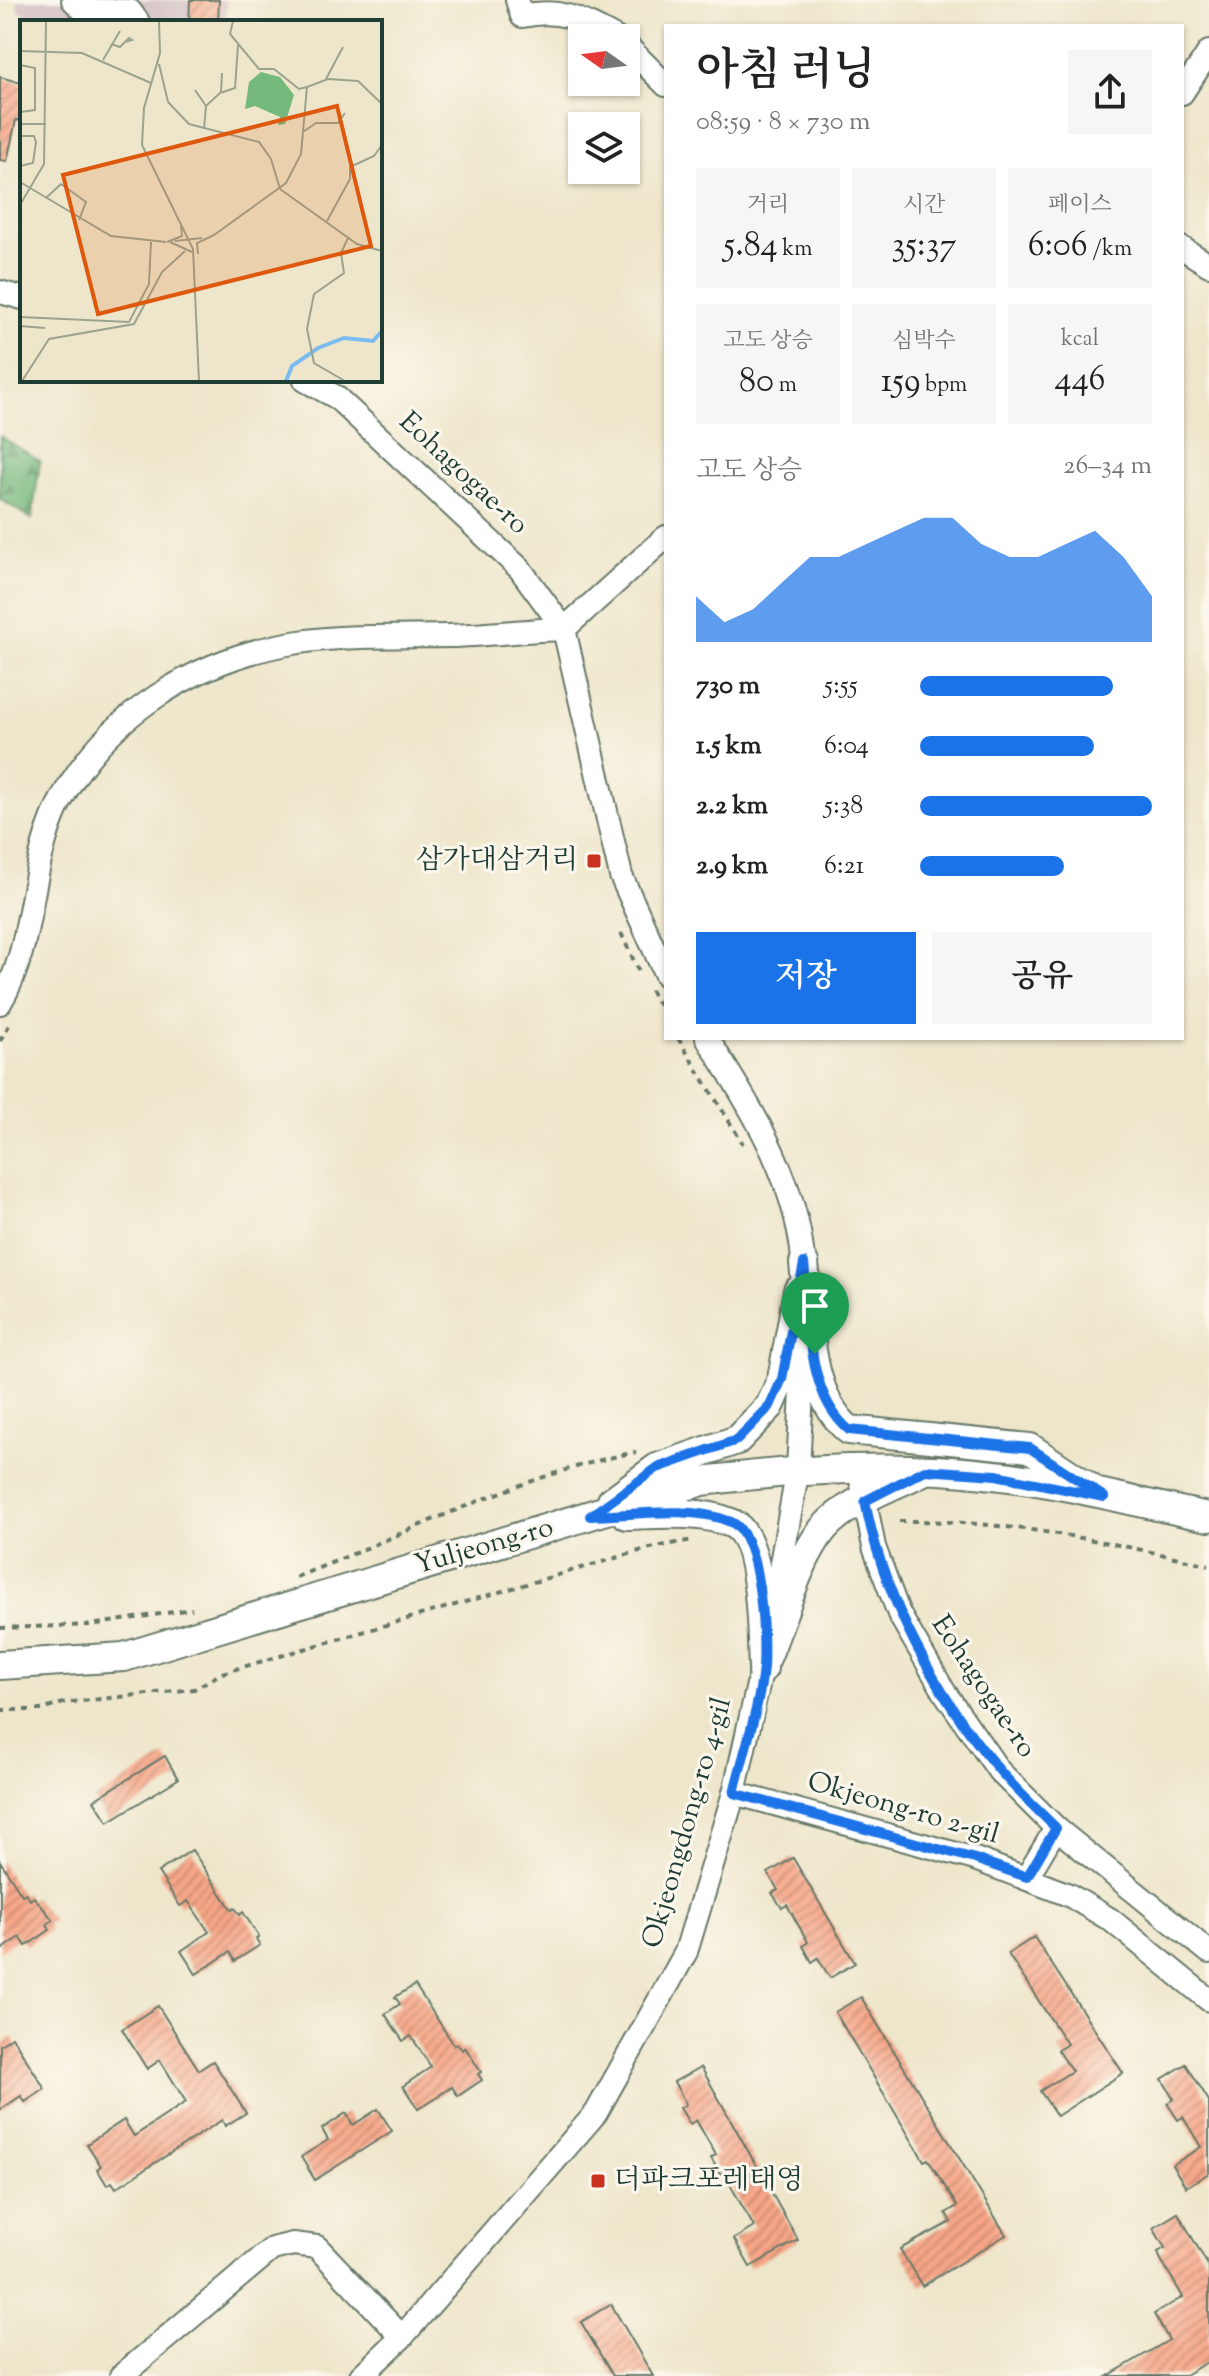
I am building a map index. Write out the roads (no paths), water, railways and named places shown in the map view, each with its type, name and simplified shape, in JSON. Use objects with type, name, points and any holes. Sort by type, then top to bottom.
[{"type":"main road","points":[[804,1263],[820,1390],[835,1418],[849,1430],[1030,1448],[1104,1497]]},
{"type":"main road","points":[[590,1516],[657,1468],[737,1440],[770,1406],[782,1379],[804,1263]]},
{"type":"main road","name":"Yuljeong-ro","points":[[0,1665],[124,1657],[702,1481],[798,1469],[925,1470],[996,1475],[1209,1517]]},
{"type":"main road","points":[[763,1668],[809,1554],[825,1527],[865,1501],[925,1470]]},
{"type":"main road","points":[[590,1516],[665,1513],[733,1523],[745,1533],[750,1543],[758,1586],[763,1668]]},
{"type":"street","points":[[73,0],[83,10],[130,11],[137,20]]},
{"type":"street","points":[[517,0],[522,16],[547,10],[590,24]]},
{"type":"street","points":[[1184,90],[1209,52]]},
{"type":"street","points":[[640,59],[664,83]]},
{"type":"street","points":[[1184,249],[1209,265]]},
{"type":"street","points":[[0,292],[20,297]]},
{"type":"street","name":"Eohagogae-ro","points":[[309,382],[336,397],[520,569],[564,629],[621,876],[664,971]]},
{"type":"street","points":[[6,1010],[33,878],[58,806],[99,745],[135,710],[195,675],[231,660],[295,643],[347,637],[564,629],[664,539]]},
{"type":"street","points":[[708,1040],[735,1082],[782,1172],[793,1205],[804,1263],[804,1405],[798,1469]]},
{"type":"street","name":"Okjeongdong-ro 4-gil","points":[[361,2376],[402,2337],[596,2113],[686,1952],[734,1793],[763,1668],[798,1469]]},
{"type":"street","name":"Eohagogae-ro","points":[[859,1469],[874,1547],[899,1614],[945,1693],[999,1771],[1056,1828],[1209,1952]]},
{"type":"street","name":"Okjeong-ro 2-gil","points":[[734,1793],[975,1859],[1069,1895],[1111,1920],[1209,2000]]},
{"type":"street","points":[[1027,1877],[1056,1828]]},
{"type":"street","points":[[121,2376],[272,2249],[293,2244],[317,2247],[402,2337]]},
{"type":"place","name":"삼가대삼거리","points":[[594,861]]},
{"type":"place","name":"더파크포레태영","points":[[598,2181]]}]
